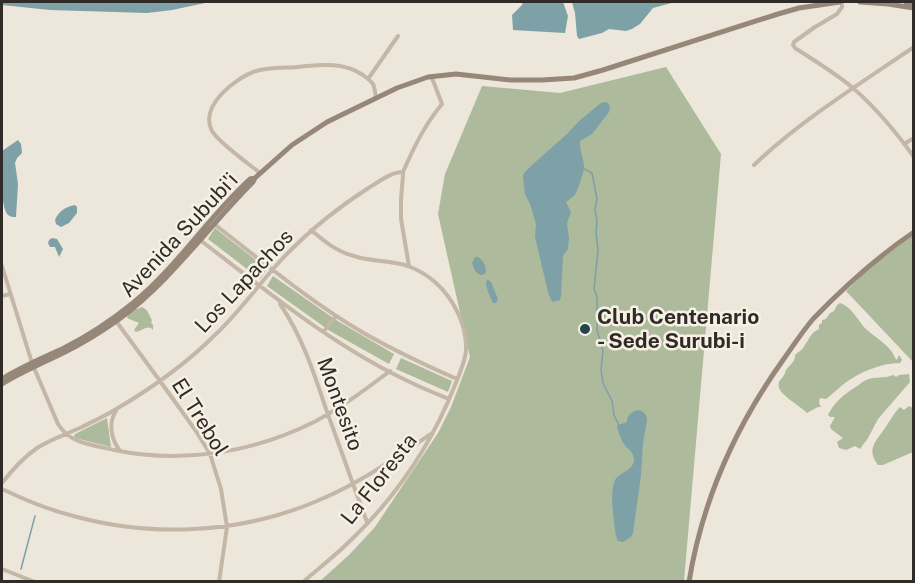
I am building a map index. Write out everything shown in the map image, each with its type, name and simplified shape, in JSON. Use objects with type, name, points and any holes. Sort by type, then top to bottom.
[{"type":"street","name":"Avenida Sububi'i","points":[[2,379],[115,319],[158,281],[199,239],[234,194],[308,133],[345,112],[411,82],[428,77],[456,74],[511,80],[574,78],[799,8],[841,2]]},
{"type":"street","points":[[841,2],[842,8],[837,14],[815,27],[793,45],[854,88],[889,123],[914,157]]},
{"type":"street","points":[[860,2],[914,8]]},
{"type":"street","points":[[906,2],[914,3]]},
{"type":"street","points":[[368,79],[398,36]]},
{"type":"street","points":[[754,165],[801,127],[914,47]]},
{"type":"street","points":[[260,173],[220,140],[212,131],[209,121],[211,108],[218,98],[238,80],[268,69],[333,64],[358,72],[368,79],[374,86],[376,98]]},
{"type":"street","points":[[311,231],[330,246],[348,254],[367,260],[409,266],[400,219],[403,172],[430,118],[442,104],[432,78],[428,77]]},
{"type":"street","points":[[904,144],[914,138]]},
{"type":"street","name":"Los Lapachos","points":[[2,483],[12,470],[36,449],[118,408],[160,381],[209,341],[237,313],[273,269],[311,231],[350,200],[391,175],[403,172]]},
{"type":"street","points":[[212,222],[336,316],[401,354],[457,379]]},
{"type":"street","points":[[689,582],[696,545],[711,497],[741,427],[764,388],[812,321],[869,266],[914,232]]},
{"type":"street","points":[[199,239],[324,332],[410,382],[450,399]]},
{"type":"street","points":[[2,266],[32,365],[58,424],[64,434],[74,440],[150,456],[230,452],[267,441],[314,421],[366,390],[390,371]]},
{"type":"street","name":"La Floresta","points":[[303,582],[351,540],[399,485],[434,432],[457,379],[466,350],[464,327],[456,308],[434,282],[409,266]]},
{"type":"street","points":[[2,296],[10,294]]},
{"type":"street","name":"Montesito","points":[[277,299],[297,331],[368,522]]},
{"type":"street","points":[[324,332],[336,316]]},
{"type":"street","name":"El Trebol","points":[[115,319],[210,454],[221,489],[227,527],[219,582]]},
{"type":"street","name":"Avenida Sububi'i","points":[[2,384],[32,365]]},
{"type":"street","points":[[118,408],[112,418],[111,426],[115,444],[121,451]]},
{"type":"street","points":[[2,489],[58,512],[89,520],[164,529],[227,527],[271,517],[315,502],[378,470],[434,432]]},
{"type":"street","points":[[2,569],[35,582]]},
{"type":"green space","name":"Club Centenario - Sede Surubi-i","points":[[666,67],[721,154],[684,581],[319,582],[375,527],[438,433],[451,407],[470,357],[438,214],[445,174],[482,86],[560,93]]},
{"type":"green space","points":[[215,228],[267,269],[260,279],[208,239]]},
{"type":"green space","points":[[913,235],[913,362],[846,291],[869,268]]},
{"type":"green space","points":[[273,276],[336,320],[394,354],[389,364],[330,331],[267,286]]},
{"type":"green space","points":[[840,303],[850,309],[867,330],[886,345],[896,360],[900,356],[902,360],[900,363],[878,366],[857,375],[826,399],[820,398],[821,407],[807,413],[783,394],[779,388],[780,380],[793,362],[795,355],[819,329],[822,320],[826,319]]},
{"type":"green space","points":[[142,307],[152,320],[153,330],[147,328],[136,332],[134,330],[139,323],[127,318],[134,309]]},
{"type":"green space","points":[[401,358],[452,381],[448,392],[396,369]]},
{"type":"green space","points":[[909,374],[910,382],[878,419],[860,449],[855,446],[846,450],[839,448],[837,442],[843,438],[831,429],[830,426],[835,417],[828,415],[839,400],[866,380]]},
{"type":"green space","points":[[909,406],[913,408],[913,452],[878,465],[872,451],[875,443],[900,407],[904,410]]},
{"type":"green space","points":[[107,418],[111,447],[75,438],[75,434]]},
{"type":"water","points":[[2,2],[210,2],[147,13],[50,10],[2,5]]},
{"type":"water","points":[[523,2],[563,2],[568,16],[565,33],[513,30],[512,15]]},
{"type":"water","points":[[572,2],[675,2],[653,8],[640,24],[632,29],[626,31],[609,29],[579,39]]},
{"type":"water","points":[[605,102],[610,107],[609,112],[592,134],[580,141],[584,169],[576,194],[566,202],[571,212],[567,223],[568,249],[563,256],[560,300],[553,302],[548,292],[535,237],[536,224],[525,194],[523,176],[579,121]]},
{"type":"water","points":[[18,140],[22,153],[15,163],[18,184],[16,217],[14,217],[7,214],[3,202],[2,151]]},
{"type":"water","points":[[75,205],[77,213],[69,223],[61,227],[56,224],[55,220],[60,212]]},
{"type":"water","points":[[52,238],[57,239],[63,249],[59,257],[55,247],[50,247],[48,243]]},
{"type":"water","points":[[475,257],[483,262],[486,269],[485,274],[480,275],[475,271],[472,263]]},
{"type":"water","points":[[488,280],[498,299],[496,303],[493,303],[488,292],[486,281]]},
{"type":"water","points":[[637,410],[646,415],[647,421],[633,533],[623,542],[618,541],[616,536],[612,492],[615,480],[631,467],[634,457],[622,440],[617,427],[627,422],[630,414]]},
{"type":"waterway","points":[[584,169],[592,173],[597,199],[595,210],[598,250],[594,289],[597,297],[597,330],[603,351],[601,370],[603,383],[612,401],[614,415],[619,426]]},
{"type":"waterway","points":[[21,569],[35,516]]},
{"type":"place","name":"Club Centenario - Sede Surubi-i","points":[[585,329]]}]
